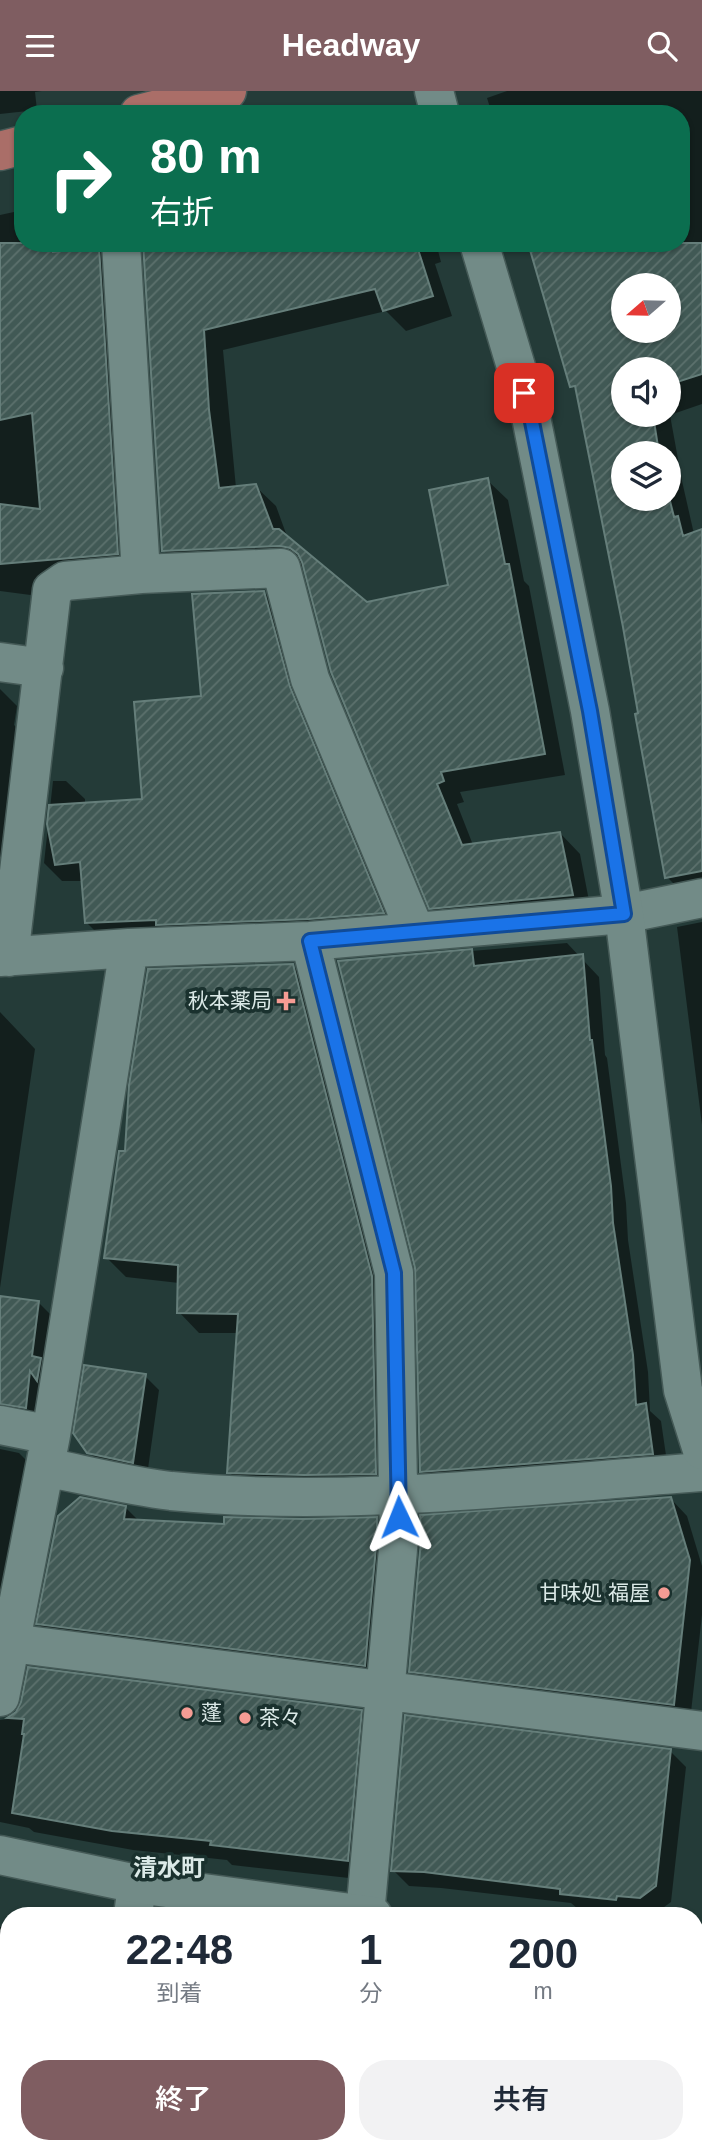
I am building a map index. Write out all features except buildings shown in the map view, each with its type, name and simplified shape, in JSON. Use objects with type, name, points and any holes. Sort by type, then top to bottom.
[{"type":"highway","points":[[168,105],[203,94]]},
{"type":"street","points":[[122,252],[141,574]]},
{"type":"street","points":[[482,252],[531,417],[590,711],[624,914],[682,1390],[702,1450]]},
{"type":"street","points":[[415,931],[310,679],[281,568],[141,574],[65,581],[52,590],[44,668],[4,957],[129,948],[310,941],[624,914],[702,898]]},
{"type":"street","points":[[0,662],[44,668]]},
{"type":"street","points":[[310,941],[394,1273],[400,1538],[366,1907]]},
{"type":"street","points":[[0,1697],[48,1451],[129,948]]},
{"type":"street","points":[[0,1425],[48,1451],[169,1490],[246,1495],[398,1495],[702,1472]]},
{"type":"street","points":[[11,1643],[702,1731]]},
{"type":"street","points":[[0,1855],[135,1900],[242,1907]]},
{"type":"place","name":"秋本薬局","points":[[286,1001]]},
{"type":"place","name":"甘味処 福屋","points":[[664,1593]]},
{"type":"place","name":"蓬","points":[[187,1713]]},
{"type":"place","name":"茶々","points":[[245,1718]]},
{"type":"district","name":"清水町","points":[[169,1868]]},
{"type":"route","points":[[399,1517],[394,1273],[310,941],[624,914],[590,711],[524,393]]}]
